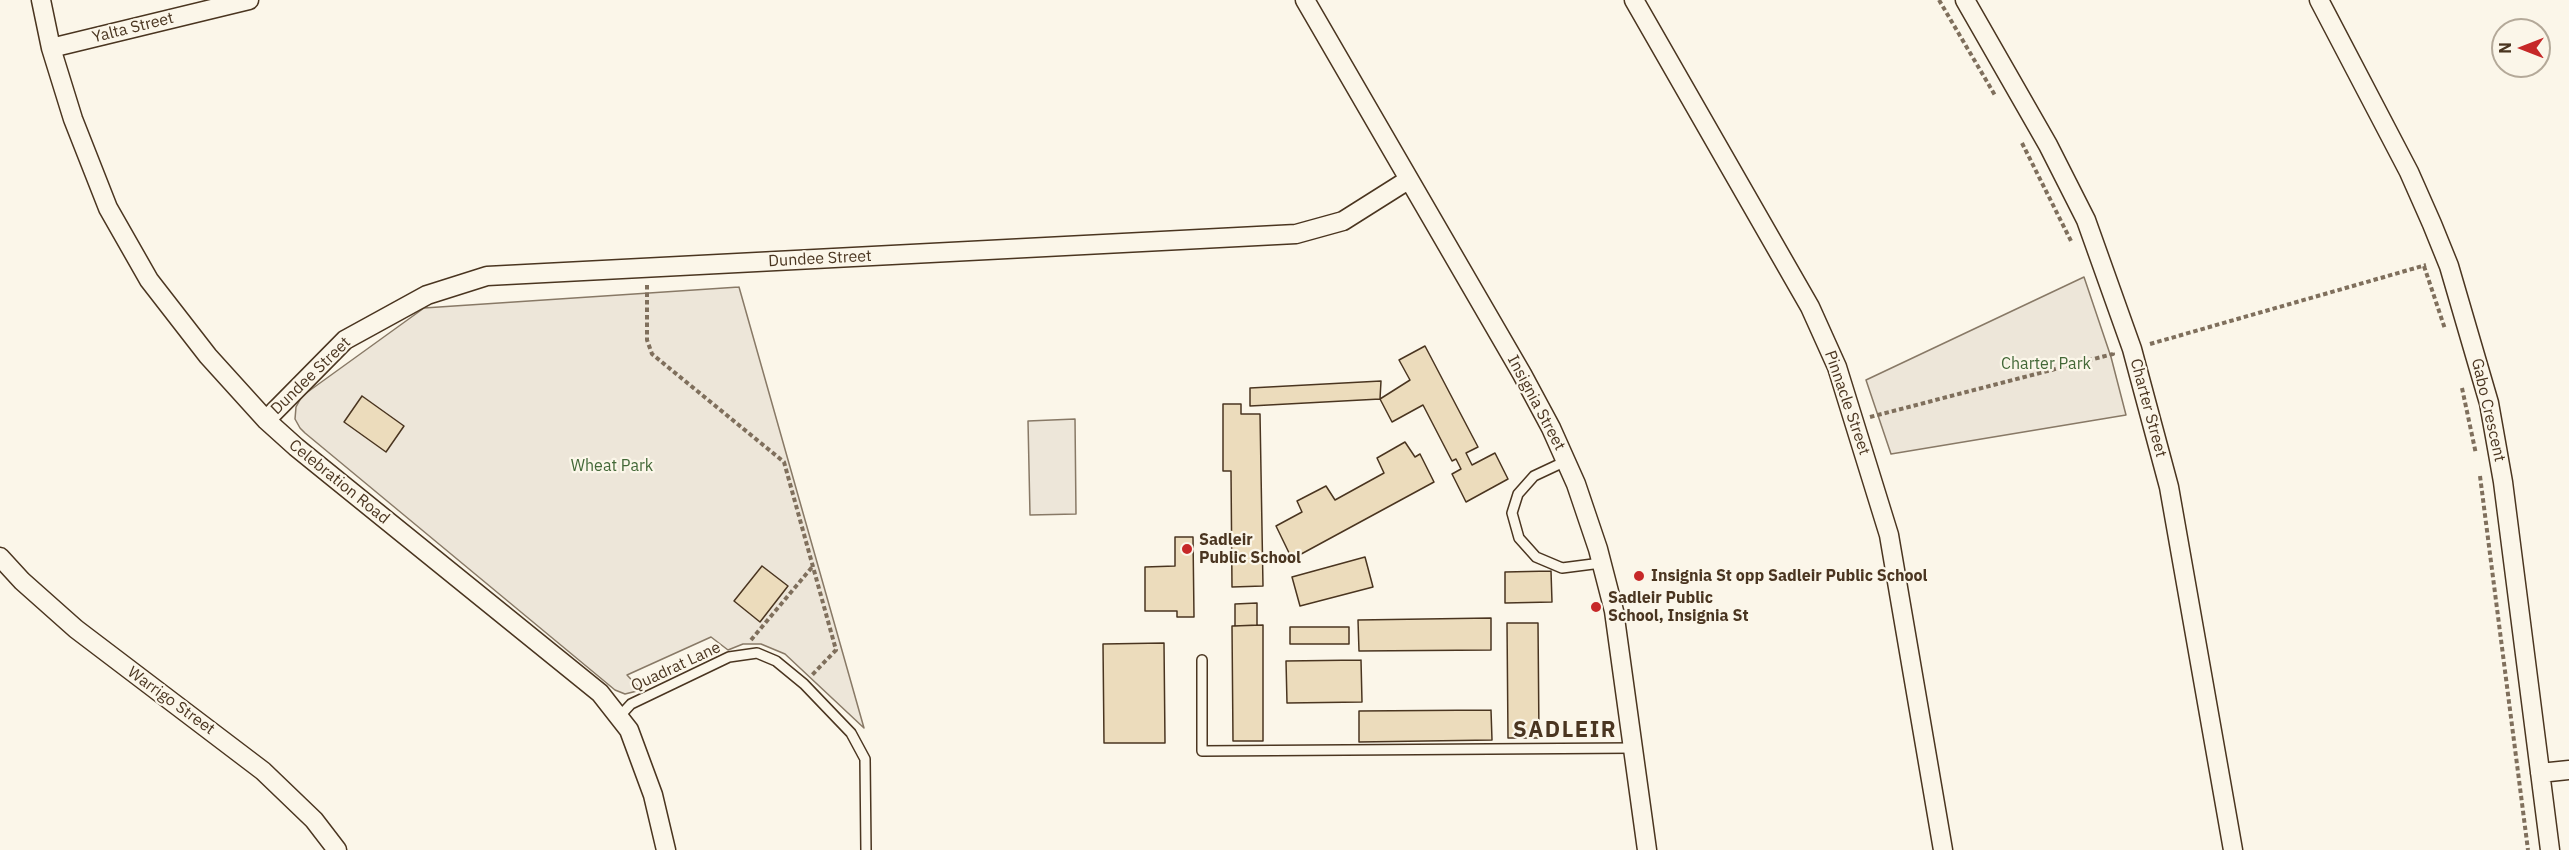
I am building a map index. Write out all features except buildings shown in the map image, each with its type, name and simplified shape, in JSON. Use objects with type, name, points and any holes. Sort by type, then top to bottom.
[{"type":"street","name":"Celebration Road","points":[[41,0],[51,48],[73,119],[114,219],[149,280],[208,356],[266,420],[296,447],[600,693],[629,730],[653,795],[666,850]]},
{"type":"street","name":"Yalta Street","points":[[51,48],[249,0]]},
{"type":"street","name":"Insignia Street","points":[[1305,0],[1522,374],[1551,428],[1576,483],[1614,611],[1647,850]]},
{"type":"street","name":"Pinnacle Street","points":[[1634,0],[1810,308],[1837,367],[1889,535],[1942,850]]},
{"type":"street","name":"Charter Street","points":[[1965,0],[2048,145],[2086,220],[2133,349],[2169,487],[2234,850]]},
{"type":"street","name":"Gabo Crescent","points":[[2319,0],[2409,172],[2446,259],[2489,402],[2497,445],[2550,850]]},
{"type":"street","name":"Dundee Street","points":[[266,420],[345,340],[427,295],[487,276],[1296,234],[1343,221],[1408,180]]},
{"type":"street","name":"Warrigo Street","points":[[0,557],[22,581],[76,630],[262,771],[314,820],[337,850]]},
{"type":"street","points":[[2540,773],[2569,770]]},
{"type":"lane","points":[[1566,461],[1534,476],[1518,494],[1512,513],[1519,538],[1536,556],[1562,568],[1601,563]]},
{"type":"lane","name":"Quadrat Lane","points":[[619,717],[631,704],[729,657],[757,653],[776,661],[804,684],[851,732],[865,759],[866,850]]},
{"type":"lane","points":[[1202,660],[1202,751],[1633,748]]},
{"type":"path","points":[[1939,0],[1999,102]]},
{"type":"path","points":[[2017,133],[2073,245]]},
{"type":"path","points":[[2146,345],[2446,259]]},
{"type":"path","points":[[2424,266],[2447,333]]},
{"type":"path","points":[[648,267],[647,340],[652,354],[784,462],[836,650],[804,684]]},
{"type":"path","points":[[1869,417],[2113,354],[2109,343]]},
{"type":"path","points":[[2460,377],[2477,456]]},
{"type":"path","points":[[2479,467],[2528,850]]},
{"type":"path","points":[[747,655],[753,638],[813,566]]},
{"type":"green space","name":"Charter Park","points":[[2084,277],[2111,357],[2126,415],[1891,454],[1866,380]]},
{"type":"green space","name":"Wheat Park","points":[[739,287],[864,728],[785,654],[761,644],[743,644],[728,650],[711,637],[627,675],[641,690],[625,694],[615,690],[305,433],[295,419],[296,407],[302,396],[424,308]]},
{"type":"green space","points":[[1075,419],[1076,514],[1030,515],[1028,421]]},
{"type":"place","name":"Sadleir Public School","points":[[1187,549]]},
{"type":"place","name":"Insignia St opp Sadleir Public School","points":[[1639,576]]},
{"type":"place","name":"Sadleir Public School, Insignia St","points":[[1596,607]]},
{"type":"district","name":"SADLEIR","points":[[1565,731]]}]
